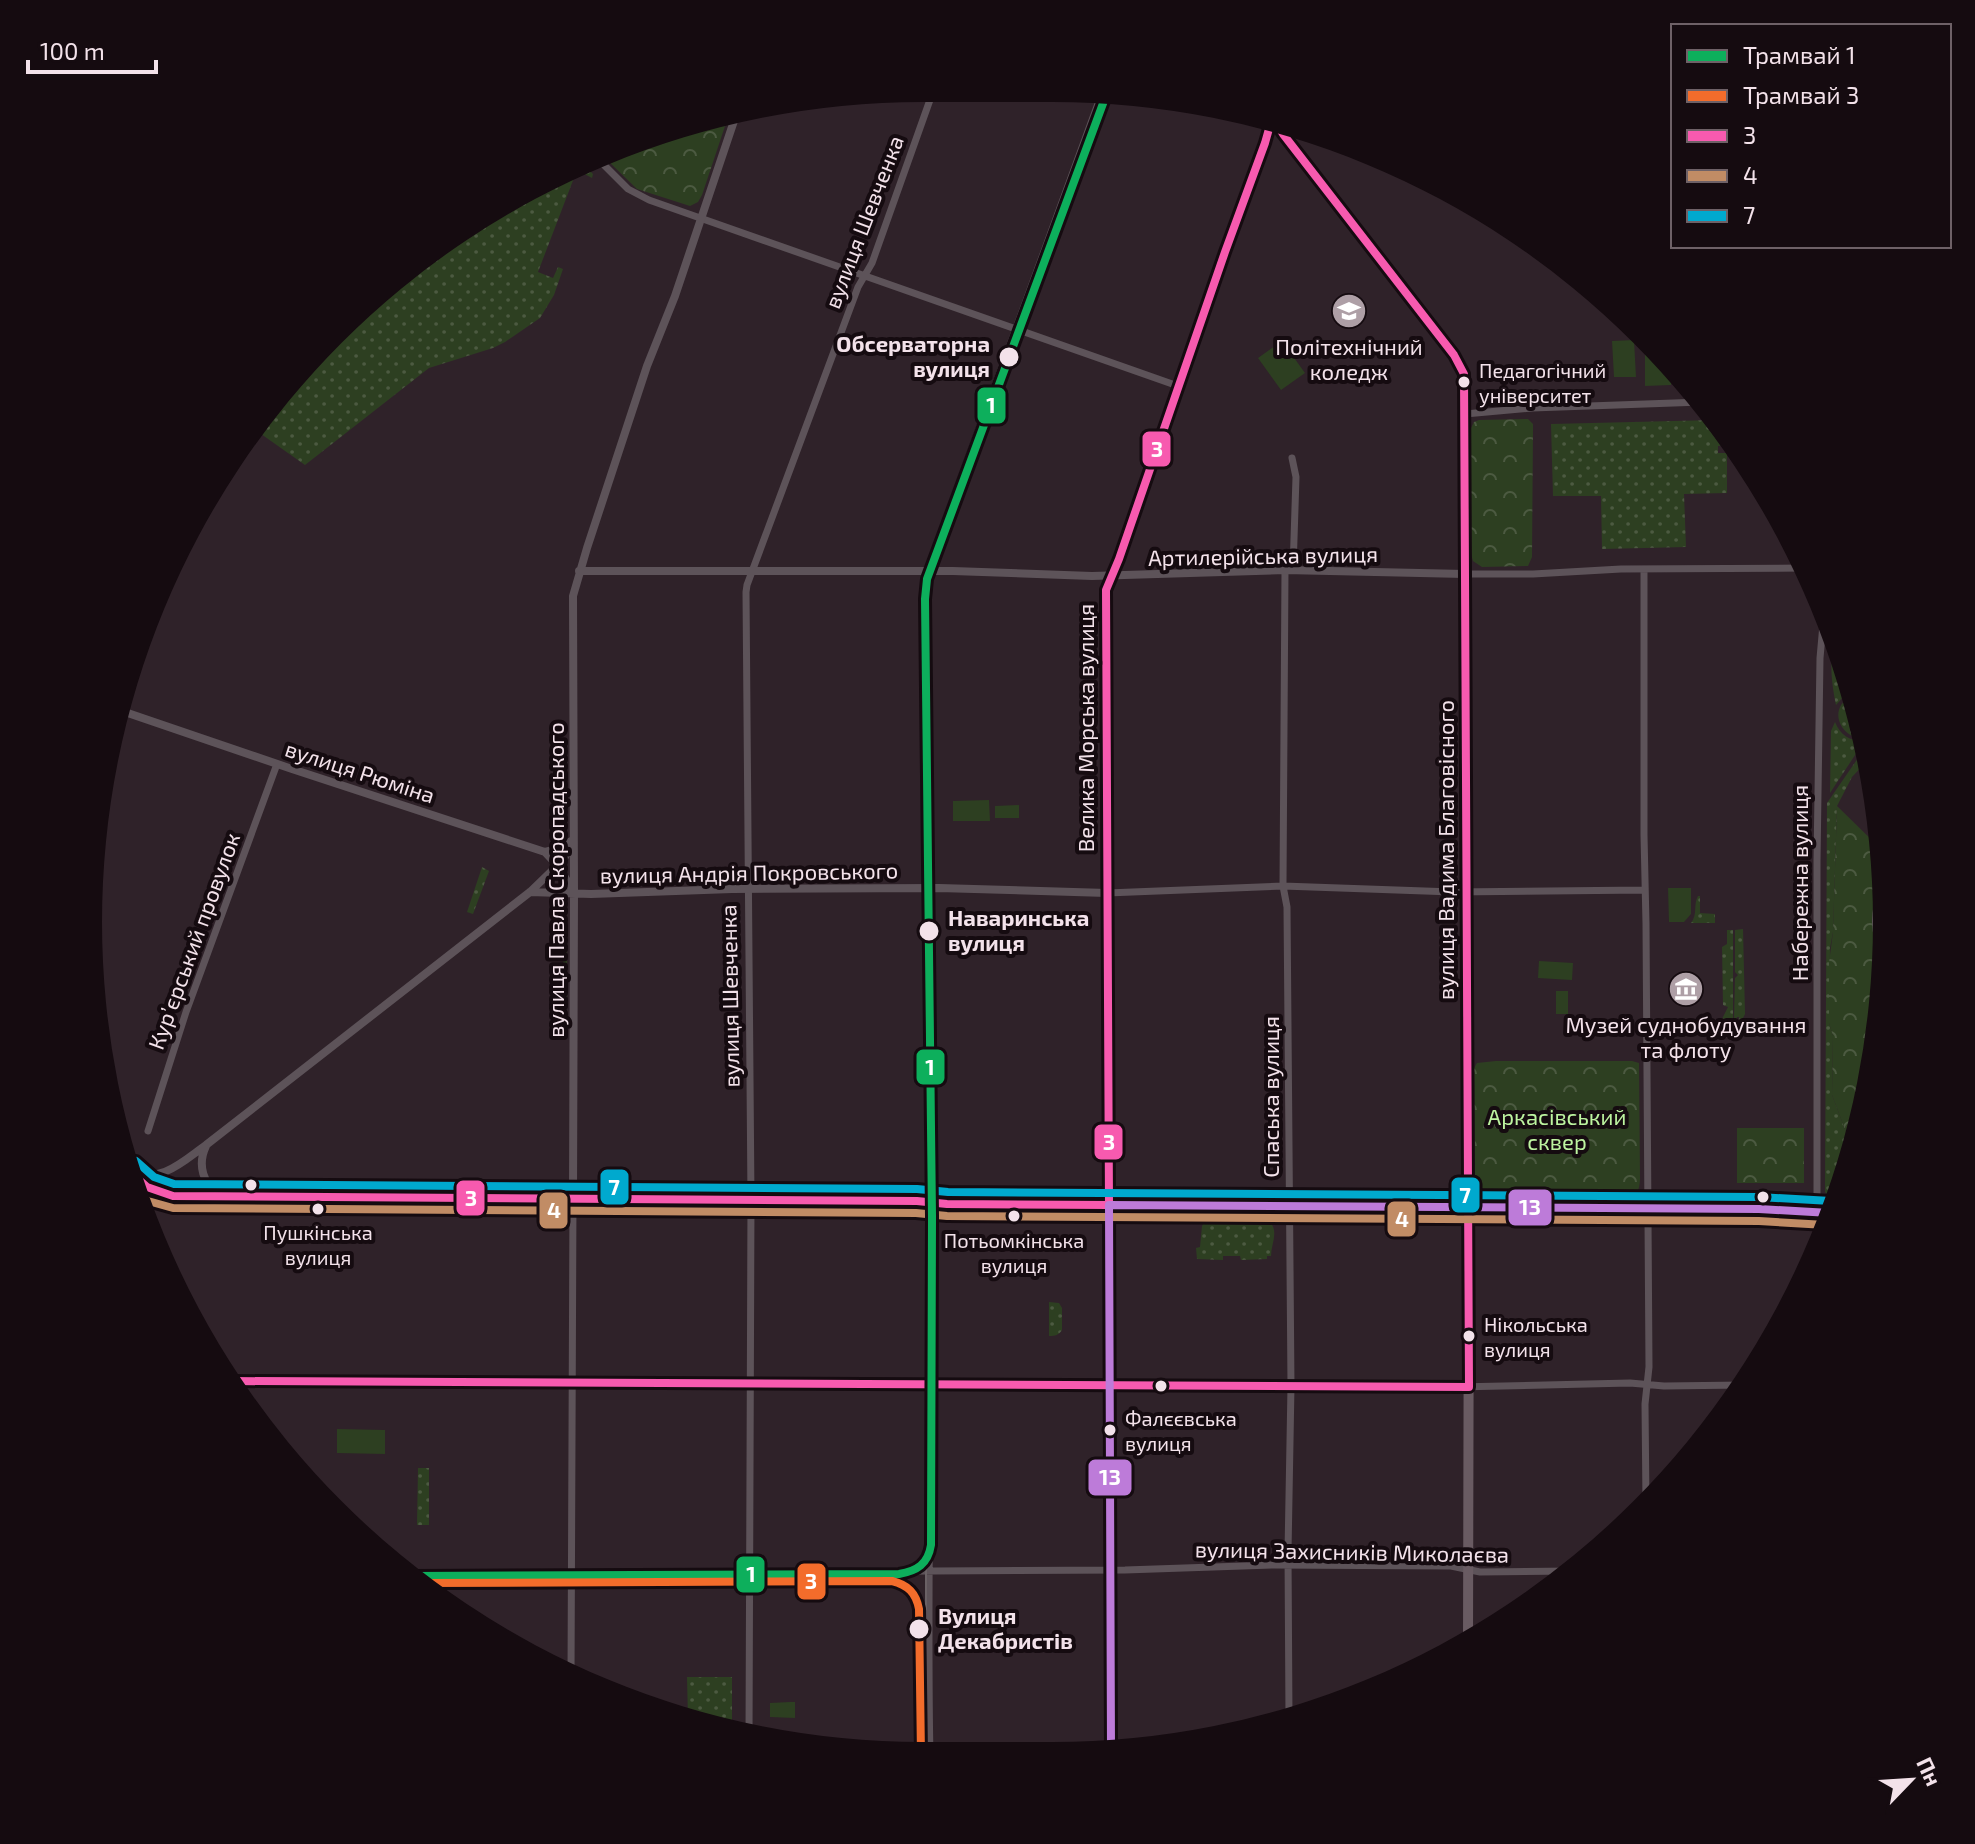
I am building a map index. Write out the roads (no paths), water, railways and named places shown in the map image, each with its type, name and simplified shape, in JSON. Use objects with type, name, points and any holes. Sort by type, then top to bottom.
[{"type":"highway","name":"Велика Морська вулиця","points":[[1109,1205],[1106,590],[1268,131]]},
{"type":"highway","name":"вулиця Вадима Благовісного","points":[[1285,136],[1461,366],[1465,381],[1469,1208]]},
{"type":"highway","points":[[1109,1205],[1759,1209],[1820,1212]]},
{"type":"main road","points":[[146,1185],[173,1196]]},
{"type":"main road","points":[[151,1201],[173,1196],[220,1196],[1109,1205]]},
{"type":"main road","name":"Велика Морська вулиця","points":[[1109,1205],[1111,1740]]},
{"type":"main road","name":"вулиця Вадима Благовісного","points":[[1468,1629],[1469,1208]]},
{"type":"street","name":"вулиця Шевченка","points":[[749,1723],[751,1200],[746,592],[858,287],[872,263],[929,102]]},
{"type":"street","points":[[930,1742],[931,1383],[923,594],[926,571],[1098,104]]},
{"type":"street","name":"вулиця Павла Скоропадського","points":[[571,1663],[573,596],[647,366],[675,296],[733,125]]},
{"type":"street","points":[[605,166],[638,195],[1178,386]]},
{"type":"street","points":[[1465,414],[1532,408],[1687,403]]},
{"type":"street","name":"Спаська вулиця","points":[[1289,1707],[1291,1386],[1287,907],[1283,886],[1289,570],[1296,477],[1292,458]]},
{"type":"street","name":"Артилерійська вулиця","points":[[579,571],[926,571],[1111,576],[1289,570],[1533,574],[1644,569],[1792,568]]},
{"type":"street","points":[[1644,569],[1648,1208],[1646,1488]]},
{"type":"street","name":"Набережна вулиця","points":[[1816,1221],[1817,861],[1822,638]]},
{"type":"street","name":"вулиця Рюміна","points":[[129,714],[545,852],[558,866],[574,893]]},
{"type":"street","name":"Курʼєрський провулок","points":[[148,1131],[186,1012],[277,764]]},
{"type":"street","points":[[545,852],[562,848],[574,840]]},
{"type":"street","name":"вулиця Андрія Покровського","points":[[143,1175],[163,1174],[206,1145],[530,892],[558,866],[574,840]]},
{"type":"street","name":"вулиця Андрія Покровського","points":[[530,892],[925,888],[1107,893],[1283,886],[1466,892],[1645,890]]},
{"type":"street","points":[[206,1145],[201,1159],[202,1171],[208,1185],[220,1196]]},
{"type":"street","points":[[242,1381],[1469,1387],[1630,1383],[1648,1386],[1730,1385]]},
{"type":"street","name":"вулиця Захисників Миколаєва","points":[[424,1574],[1110,1570],[1288,1565],[1451,1566],[1467,1571],[1554,1571]]},
{"type":"tram line","name":"1","points":[[427,1576],[899,1574],[916,1569],[927,1557],[931,1545],[932,1216],[927,579],[1103,104]]},
{"type":"tram line","points":[[926,1546],[926,1609]]},
{"type":"tram line","name":"3","points":[[437,1583],[892,1581],[907,1587],[916,1598],[919,1609],[921,1742]]},
{"type":"place","name":"Політехнічний коледж","points":[[1349,311]]},
{"type":"place","name":"Обсерваторна вулиця","points":[[1009,357]]},
{"type":"place","name":"Педагогічний університет","points":[[1464,382]]},
{"type":"place","name":"Наваринська вулиця","points":[[929,931]]},
{"type":"place","name":"Музей суднобудування та флоту","points":[[1686,989]]},
{"type":"place","name":"Пушкінська вулиця","points":[[318,1209]]},
{"type":"place","name":"Потьомкінська вулиця","points":[[1014,1216]]},
{"type":"place","name":"Нікольська вулиця","points":[[1469,1336]]},
{"type":"place","name":"Фалєєвська вулиця","points":[[1110,1430]]},
{"type":"place","name":"Вулиця Декабристів","points":[[919,1629]]},
{"type":"park label","name":"Аркасівський сквер","points":[[1557,1130]]}]
